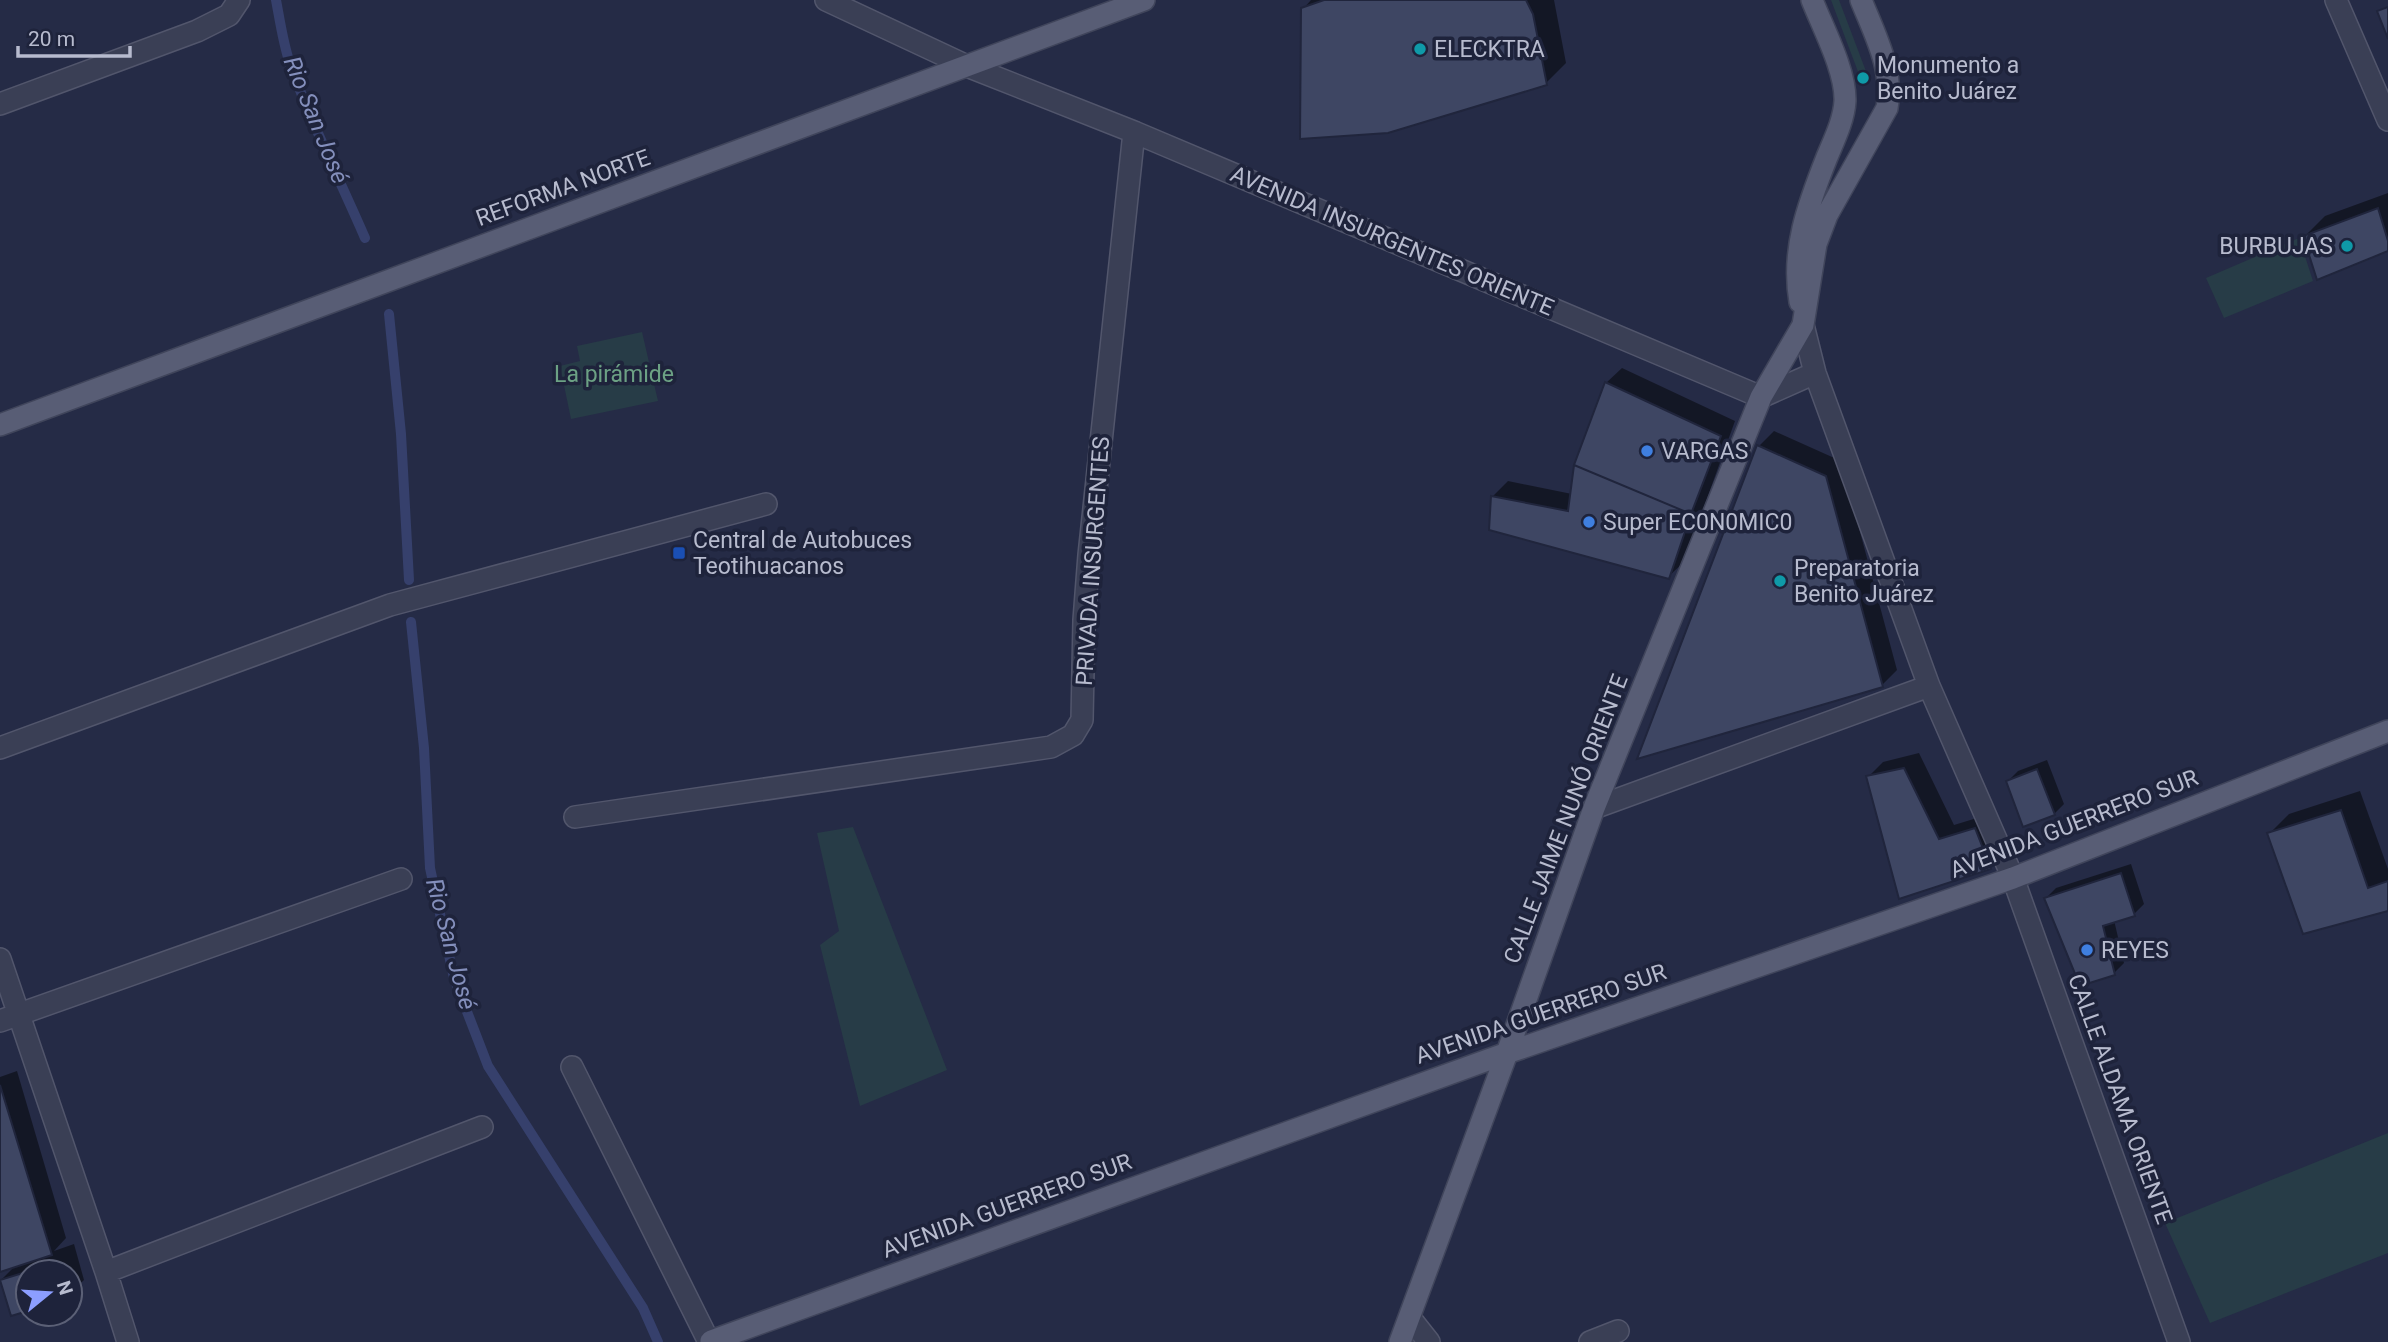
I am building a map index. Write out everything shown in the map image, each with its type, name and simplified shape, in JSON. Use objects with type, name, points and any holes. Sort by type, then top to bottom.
[{"type":"main road","name":"REFORMA NORTE","points":[[0,425],[1144,0]]},
{"type":"main road","name":"CALLE ALDAMA ORIENTE","points":[[1803,325],[1796,280],[1801,230],[1837,132],[1845,102],[1841,76],[1812,0]]},
{"type":"main road","name":"CALLE ALDAMA ORIENTE","points":[[1803,325],[1816,244],[1826,215],[1887,108],[1891,90],[1885,60],[1861,0]]},
{"type":"main road","name":"CALLE JAIME NUNÓ ORIENTE","points":[[1400,1342],[1594,808],[1761,397],[1803,325]]},
{"type":"main road","name":"AVENIDA GUERRERO SUR","points":[[710,1342],[1507,1053],[2013,878],[2388,731]]},
{"type":"street","points":[[0,104],[197,31],[229,15],[239,0]]},
{"type":"street","name":"AVENIDA INSURGENTES ORIENTE","points":[[826,0],[967,66],[1135,132],[1761,397]]},
{"type":"street","points":[[2336,0],[2388,121]]},
{"type":"street","name":"PRIVADA INSURGENTES","points":[[575,817],[1051,747],[1073,735],[1082,720],[1084,620],[1089,555],[1135,132]]},
{"type":"street","name":"CALLE ALDAMA ORIENTE","points":[[1803,325],[1815,373],[1929,685],[2013,878],[2179,1342]]},
{"type":"street","points":[[1761,397],[1815,373]]},
{"type":"street","points":[[0,748],[390,605],[766,505]]},
{"type":"street","points":[[1594,808],[1929,685]]},
{"type":"street","points":[[9,1018],[401,879]]},
{"type":"street","points":[[0,959],[9,1018],[106,1272],[128,1342]]},
{"type":"street","points":[[572,1067],[710,1342]]},
{"type":"street","points":[[106,1272],[482,1127]]},
{"type":"street","points":[[1410,1318],[1429,1342]]},
{"type":"street","points":[[1590,1342],[1618,1331]]},
{"type":"green space","points":[[1831,0],[1839,0],[1867,74],[1860,77]]},
{"type":"green space","points":[[2299,238],[2313,281],[2224,318],[2206,278]]},
{"type":"green space","name":"La pirámide","points":[[642,332],[658,401],[571,419],[560,366],[580,361],[577,346]]},
{"type":"green space","points":[[853,827],[947,1070],[860,1106],[820,945],[839,931],[817,833]]},
{"type":"green space","points":[[2388,1133],[2388,1253],[2210,1323],[2165,1223]]},
{"type":"building","name":"ELECKTRA","points":[[1324,0],[1526,0],[1533,14],[1547,85],[1388,133],[1300,139],[1301,8]]},
{"type":"building","points":[[2388,7],[2388,39],[2377,11]]},
{"type":"building","name":"BURBUJAS","points":[[2378,208],[2388,241],[2388,251],[2317,280],[2303,236]]},
{"type":"building","name":"VARGAS","points":[[1605,382],[1721,436],[1691,514],[1574,465]]},
{"type":"building","name":"Preparatoria Benito Juárez","points":[[1757,445],[1826,476],[1883,687],[1637,759]]},
{"type":"building","name":"Super EC0N0MIC0","points":[[1574,465],[1691,514],[1669,579],[1489,530],[1491,496],[1568,511]]},
{"type":"building","points":[[1904,768],[1939,839],[1975,828],[1991,869],[1899,899],[1866,776]]},
{"type":"building","points":[[2037,769],[2055,815],[2023,827],[2006,781]]},
{"type":"building","points":[[2341,810],[2368,888],[2388,881],[2388,911],[2303,934],[2267,833]]},
{"type":"building","name":"REYES","points":[[2121,873],[2135,916],[2103,926],[2115,975],[2080,986],[2044,898]]},
{"type":"building","points":[[0,1085],[52,1255],[43,1258],[14,1258],[14,1267],[0,1272]]},
{"type":"building","points":[[14,1276],[14,1315],[11,1316],[0,1280]]},
{"type":"waterway","name":"Rio San José","points":[[276,0],[285,48],[298,86],[365,238]]},
{"type":"waterway","name":"Rio San José","points":[[389,314],[401,434],[409,580]]},
{"type":"waterway","name":"Rio San José","points":[[411,622],[424,748],[430,868],[454,978],[488,1066],[643,1308],[658,1342]]},
{"type":"place","name":"ELECKTRA","points":[[1420,49]]},
{"type":"place","name":"Monumento a Benito Juárez","points":[[1863,78]]},
{"type":"place","name":"BURBUJAS","points":[[2347,246]]},
{"type":"place","name":"VARGAS","points":[[1647,451]]},
{"type":"place","name":"Super EC0N0MIC0","points":[[1589,522]]},
{"type":"place","name":"Central de Autobuces Teotihuacanos","points":[[679,553]]},
{"type":"place","name":"Preparatoria Benito Juárez","points":[[1780,581]]},
{"type":"place","name":"REYES","points":[[2087,950]]}]
